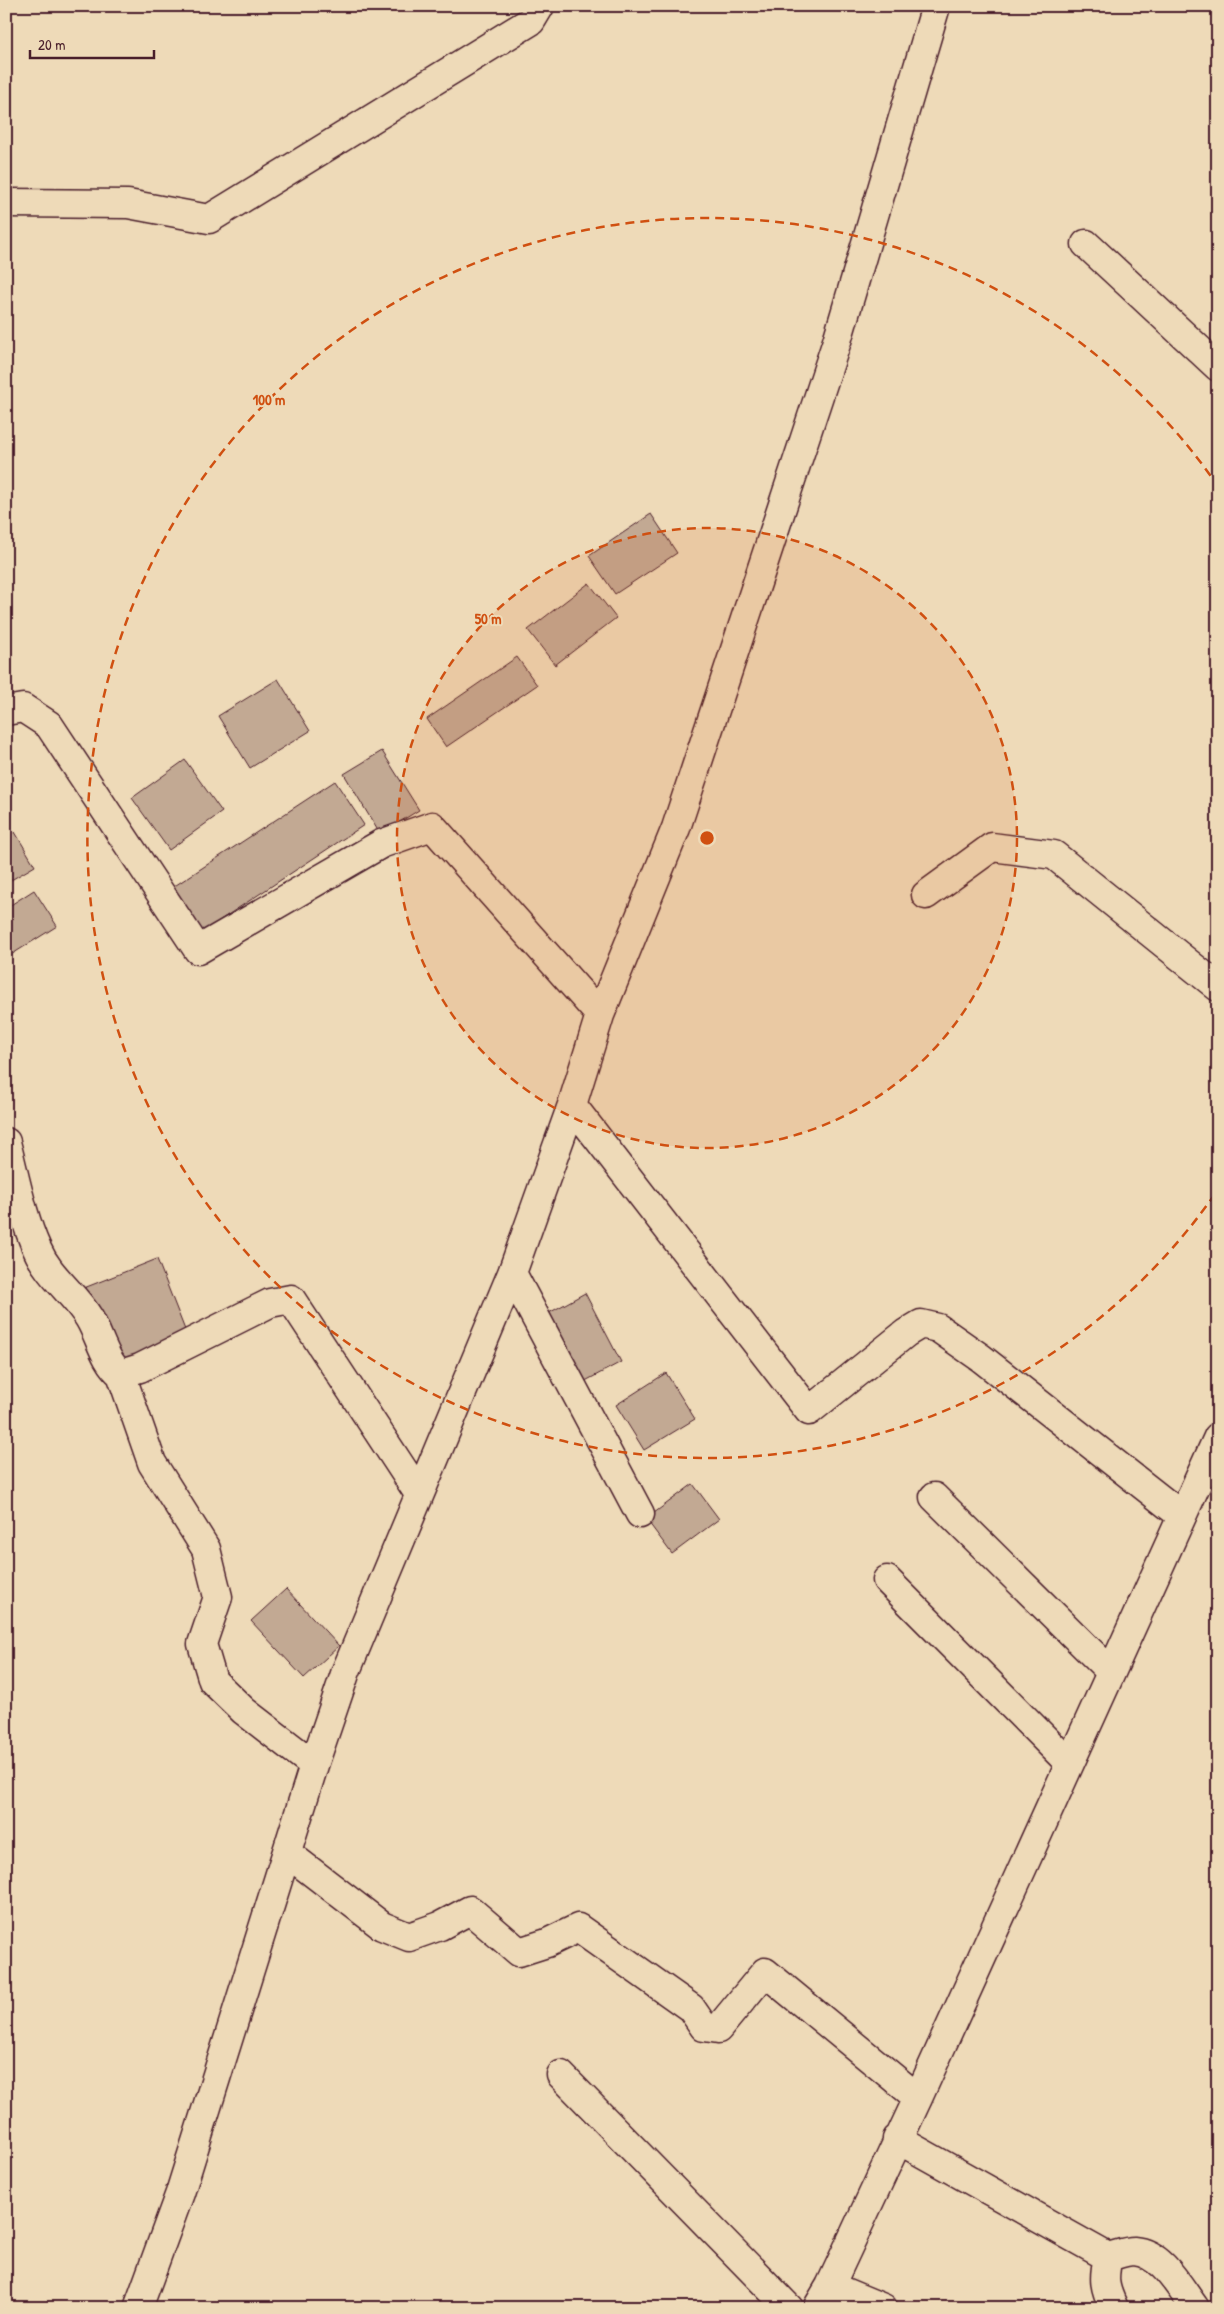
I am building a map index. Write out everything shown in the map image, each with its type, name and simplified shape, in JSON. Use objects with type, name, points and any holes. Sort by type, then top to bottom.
[{"type":"street","points":[[6,203],[128,204],[209,220],[531,21],[540,6]]},
{"type":"street","points":[[138,2308],[180,2193],[314,1765],[346,1671],[512,1273],[572,1104],[600,1015],[676,828],[837,341],[936,6]]},
{"type":"street","points":[[1086,244],[1218,367]]},
{"type":"street","points":[[6,711],[23,708],[49,725],[198,950],[381,844],[432,826],[600,1015]]},
{"type":"street","points":[[926,896],[992,848],[1054,855],[1218,987]]},
{"type":"street","points":[[572,1104],[808,1411],[921,1324],[938,1328],[981,1358],[1182,1516]]},
{"type":"street","points":[[6,1142],[37,1249],[62,1288],[78,1301],[90,1320],[112,1367],[120,1374],[152,1463],[206,1549],[218,1597],[202,1644],[213,1681],[244,1711],[314,1765]]},
{"type":"street","points":[[512,1273],[640,1514]]},
{"type":"street","points":[[120,1374],[140,1368],[270,1303],[291,1299],[419,1494]]},
{"type":"street","points":[[883,2308],[824,2297],[918,2098],[1068,1763],[1182,1516],[1209,1481],[1218,1436]]},
{"type":"street","points":[[934,1496],[1111,1672]]},
{"type":"street","points":[[887,1580],[1068,1763]]},
{"type":"street","points":[[287,1853],[382,1926],[409,1937],[440,1926],[470,1910],[519,1952],[547,1943],[578,1928],[691,2008],[704,2026],[718,2029],[764,1972],[918,2098]]},
{"type":"street","points":[[561,2075],[789,2308]]},
{"type":"street","points":[[897,2140],[1108,2257],[1134,2251],[1152,2257],[1169,2274],[1195,2308]]},
{"type":"street","points":[[1108,2257],[1104,2277],[1107,2292],[1114,2308]]},
{"type":"building","points":[[651,514],[677,553],[615,594],[589,556]]},
{"type":"building","points":[[589,583],[616,618],[555,665],[528,630]]},
{"type":"building","points":[[517,657],[537,685],[446,747],[427,719]]},
{"type":"building","points":[[278,679],[310,731],[250,768],[218,716]]},
{"type":"building","points":[[382,751],[419,810],[380,834],[344,774]]},
{"type":"building","points":[[185,760],[222,812],[169,850],[132,798]]},
{"type":"building","points":[[335,781],[364,825],[199,934],[170,889]]},
{"type":"building","points":[[15,832],[35,866],[6,883],[6,837]]},
{"type":"building","points":[[34,890],[57,926],[6,958],[6,908]]},
{"type":"building","points":[[157,1259],[187,1335],[114,1364],[84,1288]]},
{"type":"building","points":[[585,1293],[621,1362],[574,1387],[538,1319]]},
{"type":"building","points":[[666,1373],[695,1419],[644,1450],[616,1405]]},
{"type":"building","points":[[693,1484],[719,1519],[672,1554],[646,1519]]},
{"type":"building","points":[[286,1589],[339,1646],[304,1678],[251,1621]]}]
